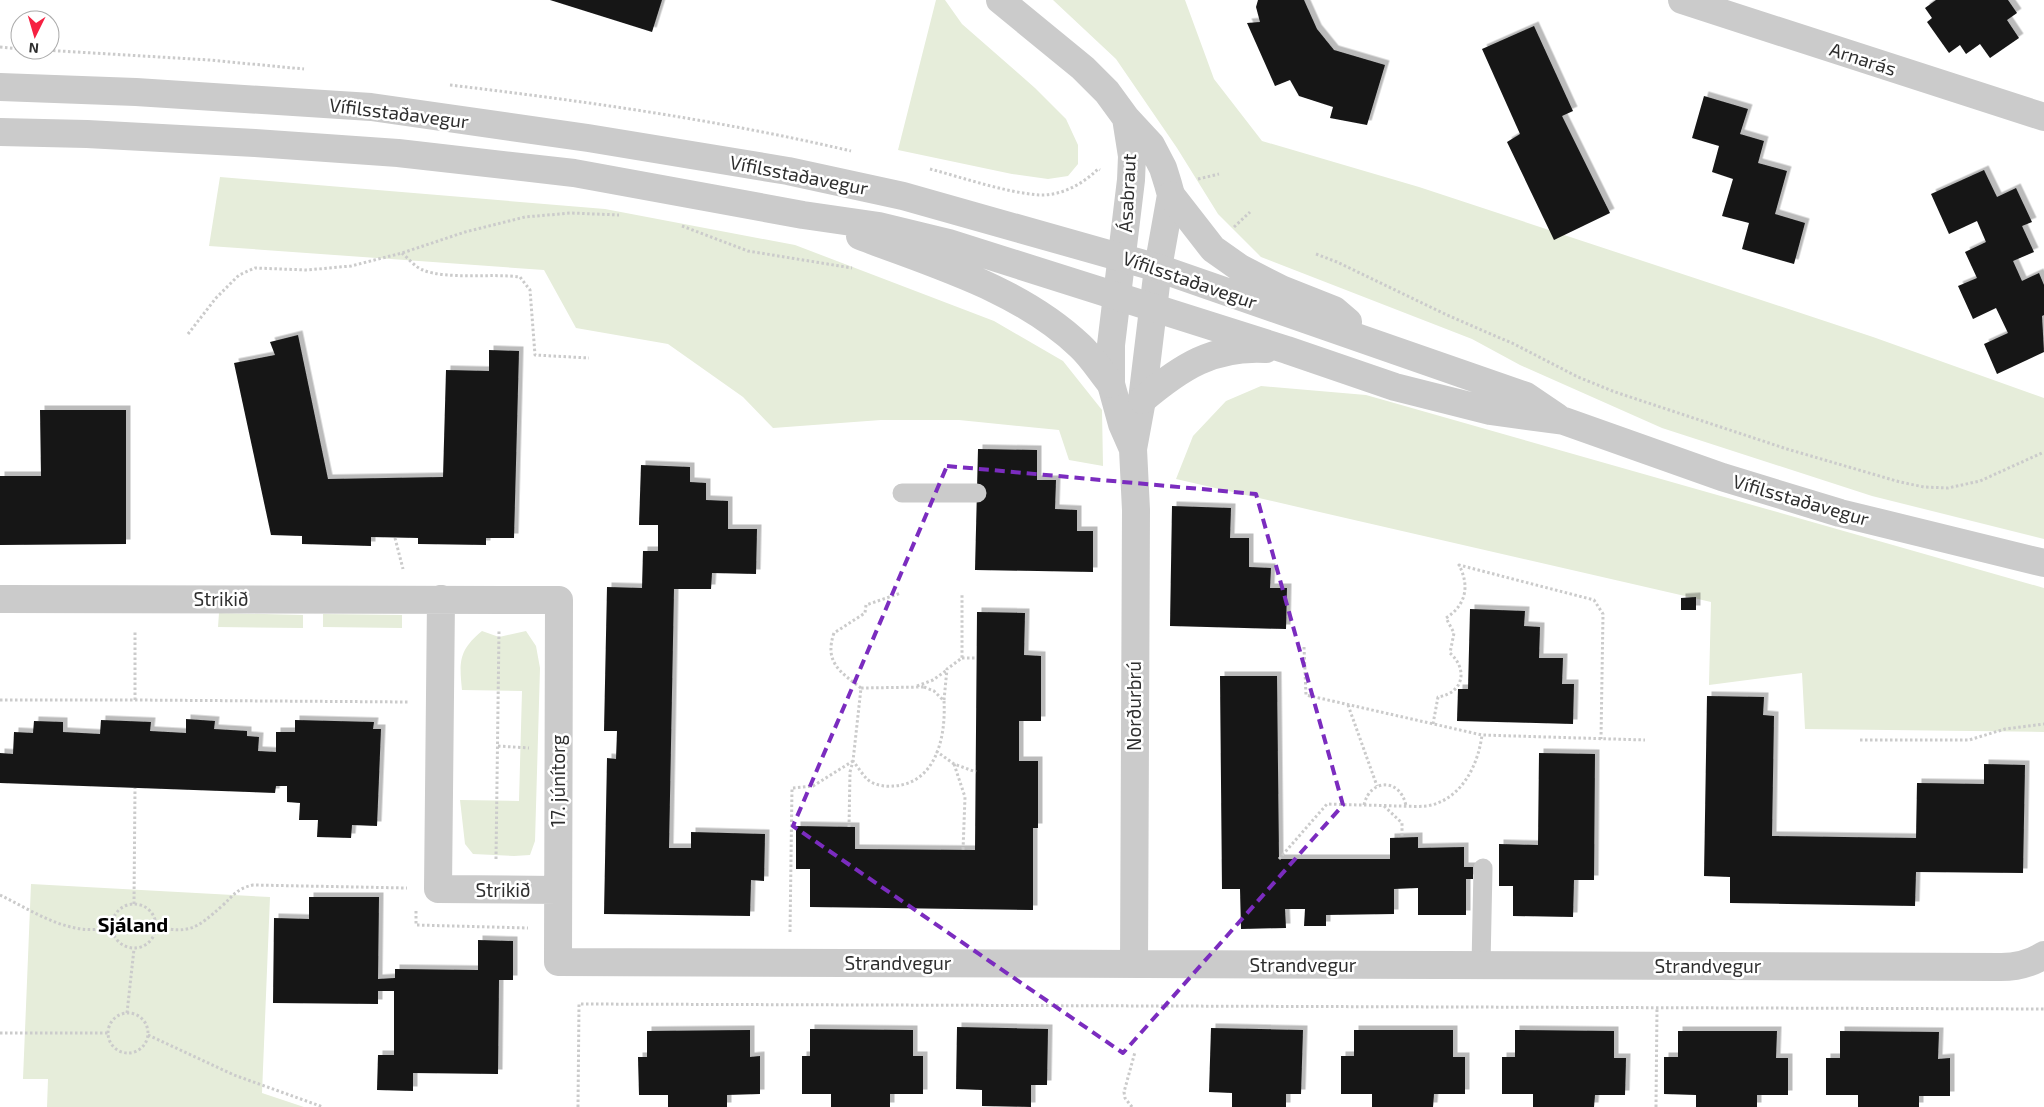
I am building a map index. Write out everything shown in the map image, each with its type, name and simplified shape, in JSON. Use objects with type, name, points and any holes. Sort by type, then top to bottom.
[{"type":"street","name":"Ásabraut","points":[[1000,0],[1083,68],[1107,92],[1126,118],[1151,145],[1163,168],[1171,195],[1152,307]]},
{"type":"street","name":"Arnarás","points":[[1682,0],[2044,117]]},
{"type":"street","name":"Vífilsstaðavegur","points":[[0,87],[136,92],[372,107],[578,137],[788,171],[893,194],[1158,268],[1526,396],[1564,421]]},
{"type":"street","name":"Ásabraut","points":[[1117,296],[1132,156],[1126,118]]},
{"type":"street","name":"Vífilsstaðavegur","points":[[0,132],[225,141],[398,153],[574,173],[803,215],[880,226],[949,243],[1287,350],[1395,387],[1490,411],[1564,421],[1722,477],[1840,513],[2044,563]]},
{"type":"street","points":[[1171,195],[1212,249],[1240,268],[1282,290],[1334,310],[1371,343]]},
{"type":"street","points":[[803,215],[971,278],[1020,302],[1058,327],[1082,347],[1111,384]]},
{"type":"street","name":"Norðurbrú","points":[[1117,296],[1111,345],[1111,384],[1122,424],[1133,449]]},
{"type":"street","name":"Norðurbrú","points":[[1134,964],[1136,510],[1133,449],[1142,400],[1152,307]]},
{"type":"street","points":[[1142,400],[1165,380],[1198,360],[1220,353],[1256,349],[1287,350]]},
{"type":"street","name":"Strikið","points":[[0,599],[559,600]]},
{"type":"street","name":"Strikið","points":[[441,600],[438,889],[557,890]]},
{"type":"street","name":"17. júnítorg","points":[[558,962],[559,600]]},
{"type":"street","name":"Strandvegur","points":[[558,962],[2001,968],[2031,963],[2044,955]]},
{"type":"lane","points":[[902,493],[977,493]]},
{"type":"lane","points":[[1481,965],[1483,868]]},
{"type":"path","points":[[1193,180],[1219,174]]},
{"type":"path","points":[[1232,230],[1250,212]]},
{"type":"path","points":[[188,334],[216,298],[239,275],[255,268],[307,270],[351,266],[402,253],[465,232],[525,217],[571,213],[623,215]]},
{"type":"path","points":[[677,224],[748,251],[855,268]]},
{"type":"path","points":[[402,253],[422,270],[446,275],[502,274],[520,277],[530,290],[535,355],[590,358]]},
{"type":"path","points":[[1316,254],[1337,262],[1446,315],[1514,344],[1552,365],[1614,392],[1787,449],[1900,482],[1924,487],[1948,488],[1980,481],[2044,452]]},
{"type":"path","points":[[1433,724],[1438,696],[1446,696],[1453,692],[1461,678],[1461,668],[1457,659],[1450,653],[1454,633],[1446,618],[1454,613],[1465,596],[1466,585],[1459,565],[1594,600],[1603,614],[1601,739]]},
{"type":"path","points":[[901,593],[866,605],[865,613],[834,633],[830,648],[834,664],[861,688],[924,687],[934,691],[944,701]]},
{"type":"path","points":[[962,594],[962,658]]},
{"type":"path","points":[[135,700],[136,599]]},
{"type":"path","points":[[496,890],[499,600]]},
{"type":"path","points":[[1304,647],[1306,696],[1482,736],[1645,740]]},
{"type":"path","points":[[914,687],[933,680],[962,658],[977,658]]},
{"type":"path","points":[[853,761],[868,780],[889,787],[900,786],[919,779],[927,772],[944,729],[947,670]]},
{"type":"path","points":[[849,827],[850,772],[853,761],[861,688]]},
{"type":"path","points":[[0,700],[416,702]]},
{"type":"path","points":[[1348,705],[1378,786]]},
{"type":"path","points":[[1860,740],[1969,740],[2005,729],[2044,724]]},
{"type":"path","points":[[1279,859],[1327,804],[1427,806],[1440,801],[1458,788],[1474,768],[1480,752],[1482,736]]},
{"type":"path","points":[[936,751],[954,764],[976,772]]},
{"type":"path","points":[[790,963],[792,788],[813,786],[853,761]]},
{"type":"path","points":[[954,764],[965,797],[963,850]]},
{"type":"path","points":[[1364,805],[1366,797],[1371,790],[1378,786],[1393,786],[1405,797],[1406,806]]},
{"type":"path","points":[[134,904],[135,788]]},
{"type":"path","points":[[1383,805],[1402,824],[1402,838]]},
{"type":"path","points":[[156,926],[172,930],[189,930],[202,922],[236,892],[253,885],[415,888]]},
{"type":"path","points":[[0,895],[51,921],[73,929],[98,931],[111,927]]},
{"type":"path","points":[[134,904],[148,909],[153,915],[156,926],[153,938],[148,944],[134,949],[127,948],[116,940],[111,927],[115,914],[120,909],[126,905],[134,904]]},
{"type":"path","points":[[416,907],[416,925],[558,928]]},
{"type":"path","points":[[127,1012],[134,949]]},
{"type":"path","points":[[578,1107],[579,1004],[2044,1009]]},
{"type":"path","points":[[1656,1107],[1657,1008]]},
{"type":"path","points":[[127,1012],[134,1013],[144,1021],[148,1035],[142,1047],[129,1053],[116,1048],[110,1041],[108,1033],[109,1026],[114,1018],[127,1012]]},
{"type":"path","points":[[0,1033],[108,1033]]},
{"type":"path","points":[[148,1035],[234,1074],[323,1107]]},
{"type":"path","points":[[1132,1107],[1125,1098],[1124,1092],[1135,1052]]},
{"type":"highlighted area","points":[[947,466],[1256,494],[1343,805],[1123,1053],[793,826]]},
{"type":"green space","points":[[936,0],[945,0],[962,24],[1035,88],[1066,119],[1078,145],[1078,164],[1068,176],[1048,179],[1012,174],[898,150]]},
{"type":"green space","points":[[1053,0],[1185,0],[1214,79],[1262,141],[1419,187],[1873,337],[2044,398],[2044,539],[1872,496],[1662,428],[1520,365],[1472,339],[1261,257],[1218,214],[1177,148],[1116,59]]},
{"type":"green space","points":[[220,177],[605,209],[795,245],[994,321],[1063,361],[1102,410],[1103,466],[1069,460],[1059,430],[959,420],[881,420],[773,428],[743,397],[668,344],[576,328],[544,270],[209,246]]},
{"type":"green space","points":[[1261,386],[1366,395],[2044,588],[2044,732],[1805,729],[1802,673],[1709,685],[1711,602],[1176,479],[1193,436],[1226,401]]},
{"type":"green space","points":[[219,613],[303,615],[303,628],[218,627]]},
{"type":"green space","points":[[323,614],[402,615],[402,628],[323,627]]},
{"type":"green space","points":[[482,631],[499,637],[526,631],[536,646],[540,668],[535,841],[530,855],[473,854],[465,844],[460,800],[519,801],[522,691],[462,690],[462,657],[469,644]]},
{"type":"green space","points":[[31,884],[270,897],[262,1093],[304,1107],[47,1107],[48,1079],[23,1079]]},
{"type":"building","points":[[550,0],[662,0],[652,32]]},
{"type":"building","points":[[1258,0],[1304,0],[1317,29],[1334,50],[1385,65],[1367,125],[1330,118],[1333,107],[1299,96],[1290,80],[1275,86],[1247,23],[1260,22],[1256,7]]},
{"type":"building","points":[[1936,0],[2008,0],[2017,13],[2007,20],[2019,38],[1990,58],[1980,44],[1966,54],[1960,45],[1949,53],[1927,22],[1932,18],[1925,8]]},
{"type":"building","points":[[1534,26],[1573,111],[1562,116],[1610,213],[1554,240],[1507,142],[1520,134],[1482,49]]},
{"type":"building","points":[[1704,96],[1748,109],[1740,134],[1764,141],[1758,163],[1787,171],[1775,214],[1805,223],[1794,264],[1742,249],[1749,223],[1722,216],[1733,179],[1712,172],[1719,146],[1692,138]]},
{"type":"building","points":[[1984,170],[1997,197],[2016,188],[2032,222],[2022,226],[2034,252],[2013,261],[2022,281],[2039,273],[2044,285],[2044,315],[2042,316],[2044,352],[1997,374],[1984,344],[2008,333],[1996,308],[1973,319],[1958,286],[1977,278],[1965,252],[1986,242],[1977,221],[1949,234],[1931,194]]},
{"type":"building","points":[[298,335],[328,479],[443,477],[446,370],[489,371],[489,350],[519,351],[514,538],[486,538],[486,545],[418,544],[418,538],[371,537],[371,546],[302,544],[302,536],[271,535],[234,363],[275,355],[270,342]]},
{"type":"building","points":[[40,410],[126,410],[126,544],[0,545],[0,476],[41,476]]},
{"type":"building","points":[[978,449],[1037,450],[1037,480],[1056,480],[1055,509],[1077,510],[1077,531],[1093,531],[1093,572],[975,570]]},
{"type":"building","points":[[641,465],[690,467],[690,482],[706,483],[706,500],[728,501],[728,529],[757,529],[756,574],[712,573],[711,589],[674,589],[669,848],[691,848],[691,832],[765,834],[764,881],[751,880],[750,916],[604,914],[607,758],[616,759],[617,731],[604,731],[607,587],[642,588],[643,551],[658,551],[658,525],[639,525]]},
{"type":"building","points":[[1172,506],[1231,508],[1230,538],[1249,538],[1249,567],[1271,568],[1270,588],[1287,588],[1286,629],[1170,626]]},
{"type":"building","points":[[1696,597],[1696,610],[1681,610],[1681,598]]},
{"type":"building","points":[[1470,609],[1525,611],[1524,626],[1540,627],[1539,658],[1563,658],[1562,684],[1574,684],[1573,724],[1457,721],[1458,689],[1468,689]]},
{"type":"building","points":[[977,612],[1025,613],[1024,655],[1041,656],[1041,721],[1019,721],[1019,761],[1038,761],[1038,828],[1033,828],[1033,910],[810,907],[810,869],[796,869],[796,826],[855,827],[855,849],[975,850]]},
{"type":"building","points":[[1220,676],[1277,676],[1279,859],[1390,859],[1390,838],[1418,837],[1418,848],[1464,847],[1464,867],[1473,867],[1473,879],[1466,879],[1466,915],[1418,915],[1418,888],[1394,889],[1394,914],[1326,915],[1326,926],[1304,926],[1305,909],[1285,909],[1286,928],[1241,929],[1240,889],[1222,889]]},
{"type":"building","points":[[1707,696],[1764,697],[1763,715],[1774,716],[1772,836],[1916,838],[1917,783],[1984,784],[1984,764],[2025,765],[2023,873],[1916,872],[1915,906],[1730,903],[1730,877],[1704,876]]},
{"type":"building","points":[[186,719],[215,721],[214,729],[247,731],[247,736],[259,737],[258,751],[276,752],[276,732],[295,732],[295,720],[374,722],[373,729],[381,729],[377,826],[352,825],[351,838],[317,837],[318,820],[299,820],[300,803],[287,802],[287,786],[276,786],[275,793],[0,783],[0,753],[13,754],[14,732],[33,733],[34,721],[63,722],[63,732],[100,734],[101,720],[151,722],[150,731],[186,733]]},
{"type":"building","points":[[1539,753],[1595,754],[1594,880],[1574,880],[1573,917],[1513,916],[1513,886],[1499,886],[1499,844],[1538,845]]},
{"type":"building","points":[[309,897],[379,897],[378,979],[395,978],[395,969],[478,970],[478,940],[513,941],[513,980],[499,980],[498,1074],[413,1073],[413,1091],[377,1090],[378,1055],[394,1055],[394,991],[378,991],[378,1004],[273,1003],[274,918],[309,919]]},
{"type":"building","points":[[957,1027],[1048,1029],[1047,1085],[1031,1085],[1031,1107],[982,1106],[982,1090],[956,1089]]},
{"type":"building","points":[[1211,1028],[1303,1030],[1301,1094],[1286,1094],[1286,1107],[1232,1107],[1232,1093],[1209,1092]]},
{"type":"building","points":[[810,1029],[913,1030],[913,1056],[923,1056],[923,1094],[890,1094],[890,1107],[831,1107],[831,1094],[802,1094],[802,1056],[810,1056]]},
{"type":"building","points":[[750,1030],[750,1057],[760,1056],[760,1094],[727,1095],[727,1107],[668,1107],[668,1095],[639,1095],[638,1057],[647,1057],[647,1031]]},
{"type":"building","points":[[1354,1030],[1453,1030],[1453,1057],[1465,1057],[1465,1094],[1434,1094],[1433,1107],[1372,1107],[1372,1094],[1341,1094],[1341,1056],[1354,1056]]},
{"type":"building","points":[[1515,1030],[1614,1031],[1614,1058],[1626,1058],[1625,1095],[1595,1095],[1594,1107],[1533,1107],[1533,1094],[1502,1094],[1502,1057],[1515,1057]]},
{"type":"building","points":[[1678,1031],[1777,1031],[1776,1058],[1788,1058],[1788,1095],[1757,1095],[1757,1107],[1696,1107],[1696,1095],[1664,1094],[1664,1057],[1678,1057]]},
{"type":"building","points":[[1840,1031],[1939,1032],[1938,1059],[1950,1058],[1950,1096],[1919,1096],[1919,1107],[1858,1107],[1858,1095],[1826,1095],[1826,1058],[1840,1058]]},
{"type":"district","name":"Sjáland","points":[[133,925]]}]
